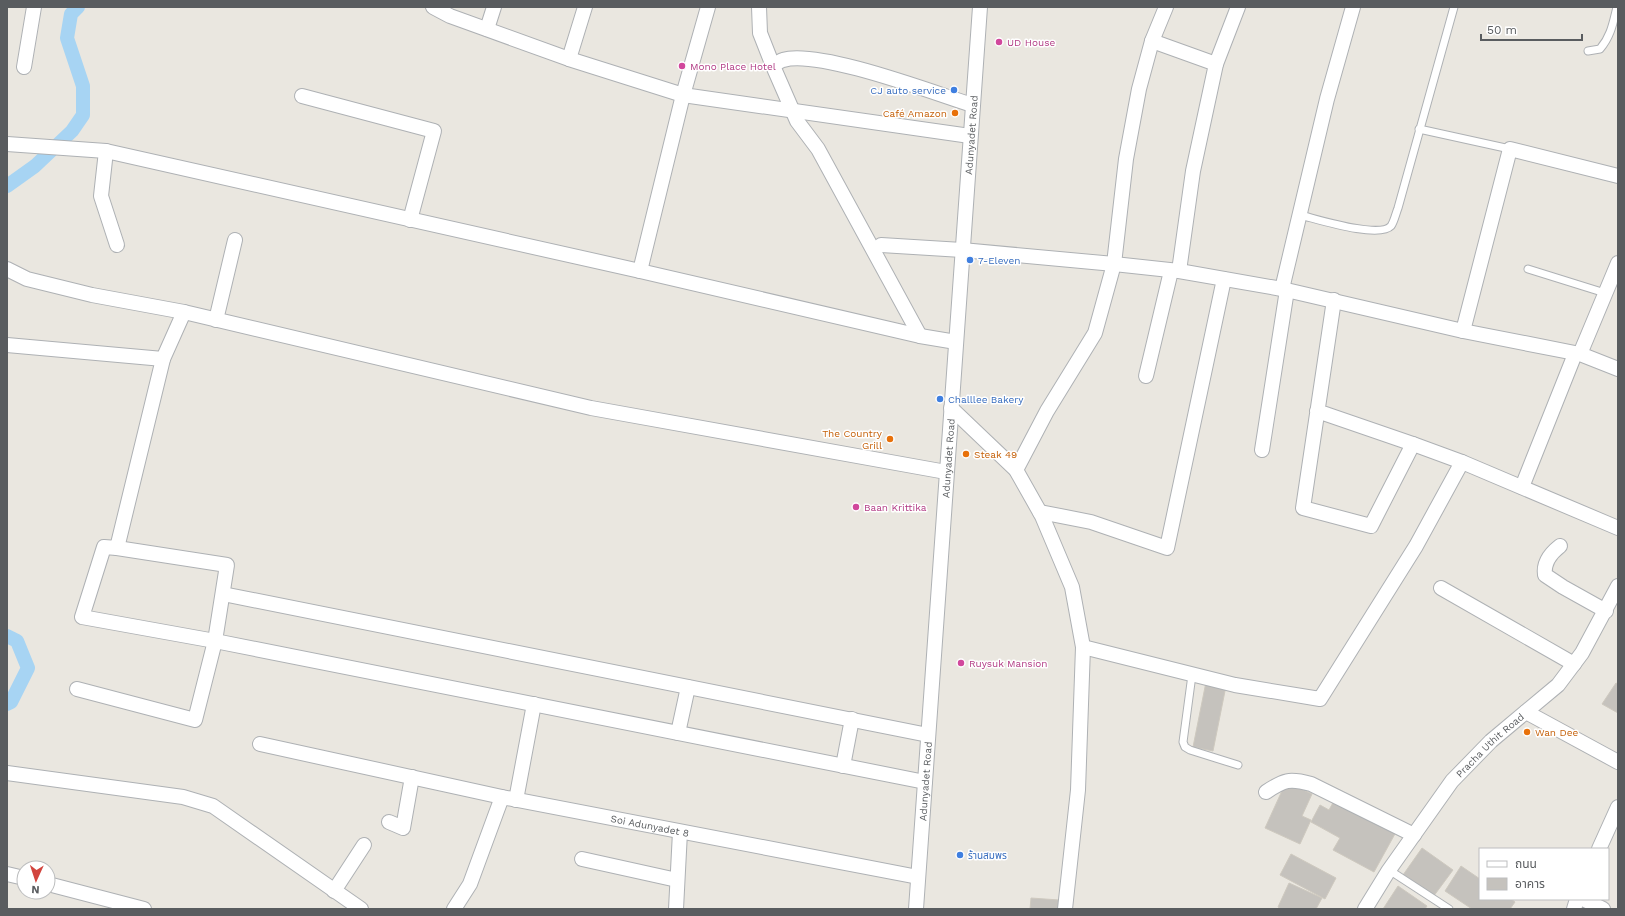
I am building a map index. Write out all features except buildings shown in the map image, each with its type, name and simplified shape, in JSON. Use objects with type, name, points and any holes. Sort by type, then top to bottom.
[{"type":"street","points":[[24,67],[34,7]]},
{"type":"street","points":[[433,7],[452,11],[487,29],[569,59],[683,95],[793,112],[970,136]]},
{"type":"street","points":[[487,29],[494,7]]},
{"type":"street","points":[[569,59],[584,7]]},
{"type":"street","points":[[640,271],[683,95],[708,7]]},
{"type":"street","points":[[759,7],[760,33],[797,121],[818,149],[920,336]]},
{"type":"street","name":"Adunyadet Road","points":[[916,909],[980,7]]},
{"type":"street","points":[[1016,470],[1047,412],[1095,333],[1114,264],[1126,160],[1139,89],[1152,41],[1166,7]]},
{"type":"street","points":[[1146,376],[1175,271],[1193,170],[1216,64],[1238,7]]},
{"type":"street","points":[[1262,450],[1285,289],[1300,215],[1327,99],[1353,7]]},
{"type":"street","points":[[1152,41],[1216,64]]},
{"type":"street","points":[[773,66],[782,60],[793,58],[837,63],[972,105]]},
{"type":"street","points":[[302,96],[434,131],[410,220]]},
{"type":"street","points":[[7,144],[106,151],[640,271],[920,336],[956,342]]},
{"type":"street","points":[[1463,331],[1510,149],[1618,176]]},
{"type":"street","points":[[106,151],[101,196],[117,245]]},
{"type":"street","points":[[216,320],[235,240]]},
{"type":"street","points":[[881,245],[962,250],[1114,264],[1175,271],[1285,289],[1463,331],[1578,354],[1618,369]]},
{"type":"street","points":[[1522,487],[1618,263]]},
{"type":"street","points":[[7,269],[26,279],[77,291],[184,312],[591,408],[946,472]]},
{"type":"street","points":[[1040,512],[1091,522],[1167,548],[1224,279]]},
{"type":"street","points":[[1334,300],[1303,508],[1371,526],[1413,444]]},
{"type":"street","points":[[117,548],[163,359],[184,312]]},
{"type":"street","points":[[7,345],[163,359]]},
{"type":"street","points":[[951,408],[1016,470],[1040,512],[1072,587],[1083,647],[1078,790],[1065,909]]},
{"type":"street","points":[[1317,411],[1462,462],[1618,528]]},
{"type":"street","points":[[1083,647],[1235,685],[1320,699],[1416,546],[1462,462]]},
{"type":"street","points":[[1560,546],[1553,552],[1547,561],[1544,569],[1545,575],[1556,583],[1606,611]]},
{"type":"street","points":[[77,688],[195,720],[215,641],[227,565],[117,548],[104,548],[82,617],[215,641],[925,782]]},
{"type":"street","name":"Pracha Uthit Road","points":[[1365,909],[1389,870],[1452,781],[1491,741],[1558,685],[1582,653],[1606,611],[1618,586]]},
{"type":"street","points":[[1441,588],[1574,664]]},
{"type":"street","points":[[223,594],[928,735]]},
{"type":"street","points":[[678,733],[688,687]]},
{"type":"street","points":[[516,800],[534,704]]},
{"type":"street","points":[[1526,712],[1618,762]]},
{"type":"street","points":[[843,766],[852,719]]},
{"type":"street","name":"Soi Adunyadet 8","points":[[260,744],[516,800],[918,877]]},
{"type":"street","points":[[7,773],[183,798],[213,806],[361,909]]},
{"type":"street","points":[[389,822],[403,828],[412,777]]},
{"type":"street","points":[[1266,792],[1282,782],[1295,781],[1311,784],[1414,835]]},
{"type":"street","points":[[454,909],[470,884],[502,797]]},
{"type":"street","points":[[1599,848],[1618,809]]},
{"type":"street","points":[[676,909],[680,832]]},
{"type":"street","points":[[334,891],[364,845]]},
{"type":"street","points":[[582,859],[677,880]]},
{"type":"street","points":[[56,886],[144,909]]},
{"type":"street","points":[[1585,900],[1603,909]]},
{"type":"lane","points":[[1300,215],[1365,230],[1382,231],[1391,226],[1398,208],[1454,7]]},
{"type":"lane","points":[[1588,51],[1600,49],[1605,43],[1610,35],[1617,7]]},
{"type":"lane","points":[[1419,129],[1510,149]]},
{"type":"lane","points":[[1528,270],[1605,293]]},
{"type":"lane","points":[[1192,675],[1183,742],[1185,747],[1190,750],[1238,765]]},
{"type":"lane","points":[[1389,870],[1449,909]]},
{"type":"waterway","points":[[7,186],[35,166],[72,131],[83,115],[83,86],[67,38],[71,14],[78,7]]},
{"type":"waterway","points":[[7,636],[17,641],[28,668],[11,702],[7,704]]},
{"type":"place","name":"UD House","points":[[999,42]]},
{"type":"place","name":"Mono Place Hotel","points":[[682,66]]},
{"type":"place","name":"CJ auto service","points":[[954,90]]},
{"type":"place","name":"Café Amazon","points":[[955,113]]},
{"type":"place","name":"7-Eleven","points":[[970,260]]},
{"type":"place","name":"Challlee Bakery","points":[[940,399]]},
{"type":"place","name":"The Country Grill","points":[[890,439]]},
{"type":"place","name":"Steak 49","points":[[966,454]]},
{"type":"place","name":"Baan Krittika","points":[[856,507]]},
{"type":"place","name":"Ruysuk Mansion","points":[[961,663]]},
{"type":"place","name":"Wan Dee","points":[[1527,732]]},
{"type":"place","name":"ร้านสมพร","points":[[960,855]]}]
